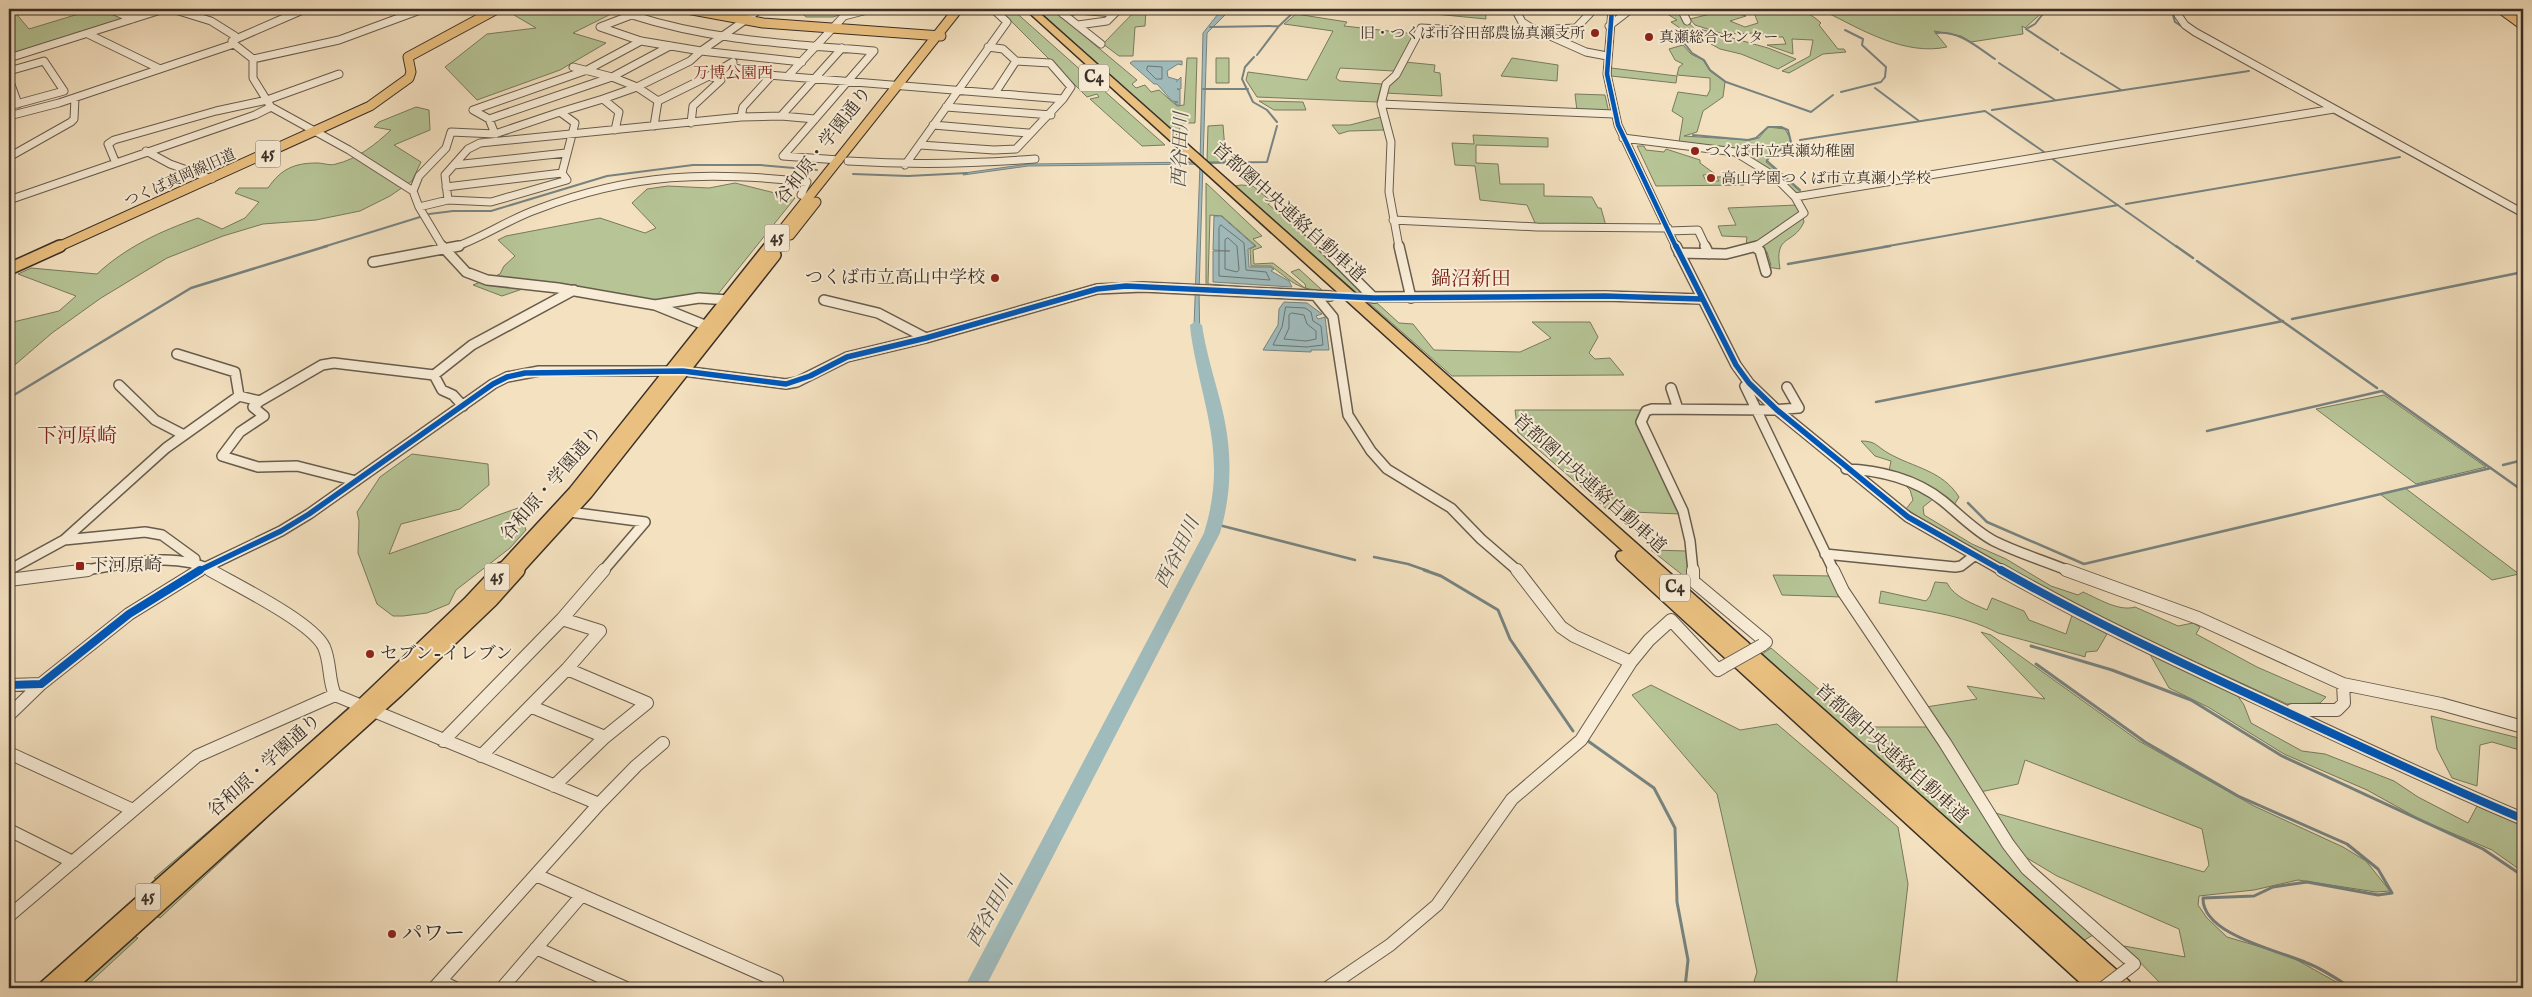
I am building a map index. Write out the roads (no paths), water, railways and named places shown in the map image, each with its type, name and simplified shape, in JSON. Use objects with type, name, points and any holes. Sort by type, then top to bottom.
[{"type":"highway","name":"首都圏中央連絡自動車道","points":[[1020,9],[1229,192],[2122,988]]},
{"type":"highway","name":"首都圏中央連絡自動車道","points":[[1030,9],[1170,140]]},
{"type":"highway","name":"首都圏中央連絡自動車道","points":[[1229,192],[2102,988]]},
{"type":"main road","name":"つくば真岡線旧道","points":[[9,269],[212,179],[381,100],[411,75],[408,57],[497,9]]},
{"type":"main road","points":[[687,9],[746,19],[940,35]]},
{"type":"main road","points":[[704,9],[746,19]]},
{"type":"main road","name":"谷和原・学園通り","points":[[46,988],[491,599],[570,512],[677,371],[902,85],[958,9]]},
{"type":"main road","name":"谷和原・学園通り","points":[[940,35],[966,9]]},
{"type":"main road","points":[[2501,9],[2523,25]]},
{"type":"main road","name":"谷和原・学園通り","points":[[66,988],[367,709],[499,575],[574,492],[677,371],[707,326],[809,198],[844,160]]},
{"type":"street","points":[[110,9],[132,19]]},
{"type":"street","points":[[9,58],[164,9]]},
{"type":"street","points":[[172,9],[211,21],[233,34],[235,41],[253,59],[253,78],[258,89],[271,107],[349,150],[412,191],[419,207],[445,250],[466,272],[487,280],[574,290],[655,305],[707,326]]},
{"type":"street","points":[[9,116],[75,98],[127,81],[235,41],[305,9]]},
{"type":"street","points":[[253,59],[339,40],[423,9]]},
{"type":"street","points":[[647,9],[600,27],[642,41],[670,46],[737,56],[802,62]]},
{"type":"street","points":[[412,191],[419,176],[446,148],[450,141],[451,132],[471,132],[488,136],[637,87],[690,61],[760,9]]},
{"type":"street","points":[[788,76],[844,16],[871,9]]},
{"type":"street","points":[[905,165],[1007,22],[993,9]]},
{"type":"street","points":[[1057,9],[1101,44]]},
{"type":"street","points":[[1516,9],[1522,22],[1534,29],[1586,52],[1607,56]]},
{"type":"street","points":[[1411,298],[1393,220],[1389,192],[1391,142],[1382,104],[1386,84],[1396,74],[1421,28],[1494,32],[1576,28],[1594,9]]},
{"type":"street","points":[[1612,9],[1607,56],[1607,82],[1614,114],[1701,299],[1736,366],[1777,410],[1846,469],[1908,517],[1974,556],[2113,631],[2435,782],[2523,819]]},
{"type":"street","points":[[1610,26],[1631,9]]},
{"type":"street","points":[[1681,9],[1687,21]]},
{"type":"street","points":[[2180,9],[2178,14],[2181,20],[2195,32],[2331,110],[2523,213]]},
{"type":"street","points":[[1063,14],[1077,10],[1117,11]]},
{"type":"street","points":[[1078,26],[1107,21],[1117,11]]},
{"type":"street","points":[[632,15],[672,28],[720,37],[874,51],[782,156],[905,165],[988,164],[1034,159]]},
{"type":"street","points":[[88,34],[158,68]]},
{"type":"street","points":[[495,134],[489,119],[473,110],[587,70],[642,41]]},
{"type":"street","points":[[489,119],[612,77],[670,46]]},
{"type":"street","points":[[920,145],[994,150],[1016,149],[1028,133],[1051,115],[1071,87],[1050,63],[1016,61],[1004,48],[988,47]]},
{"type":"street","points":[[781,116],[842,48]]},
{"type":"street","points":[[658,101],[729,66],[737,56]]},
{"type":"street","points":[[995,93],[1016,61]]},
{"type":"street","points":[[9,71],[44,62],[64,91],[9,106]]},
{"type":"street","points":[[729,66],[758,74],[1063,99]]},
{"type":"street","points":[[573,67],[612,77],[637,87],[658,101]]},
{"type":"street","points":[[115,161],[108,144],[114,140],[216,111],[267,100],[340,74]]},
{"type":"street","points":[[741,117],[743,107],[772,75]]},
{"type":"street","points":[[691,122],[693,106],[721,80],[709,76]]},
{"type":"street","points":[[9,80],[18,104]]},
{"type":"street","points":[[9,157],[71,122],[74,119],[75,98]]},
{"type":"street","points":[[603,99],[619,112],[615,130]]},
{"type":"street","points":[[654,126],[658,101]]},
{"type":"street","points":[[1382,104],[1614,114]]},
{"type":"street","points":[[946,106],[1051,115]]},
{"type":"street","points":[[9,200],[57,184],[86,171],[255,115],[271,107]]},
{"type":"street","points":[[1795,197],[2331,110]]},
{"type":"street","points":[[419,207],[448,200],[491,202],[505,200],[566,180],[562,173],[575,123],[560,112]]},
{"type":"street","points":[[448,200],[445,175],[468,149],[480,144],[741,117],[781,116],[815,119]]},
{"type":"street","points":[[933,125],[1028,133]]},
{"type":"street","points":[[1624,138],[1734,152],[1774,176],[1795,197],[1804,213],[1756,247],[1727,254],[1680,253]]},
{"type":"street","points":[[146,151],[170,164],[212,179]]},
{"type":"street","points":[[454,165],[566,153]]},
{"type":"street","points":[[446,187],[562,173]]},
{"type":"street","points":[[372,262],[445,250],[489,232],[528,212],[610,186],[635,181],[686,176],[751,176],[807,182],[801,195],[809,198]]},
{"type":"street","points":[[1393,220],[1553,228],[1698,230],[1709,254]]},
{"type":"street","points":[[1298,222],[1374,298]]},
{"type":"street","points":[[1756,247],[1760,251],[1766,272]]},
{"type":"street","points":[[9,716],[41,684],[111,626],[200,565],[281,531],[356,481],[492,384],[507,377],[525,373],[677,371],[786,384],[810,376],[847,357],[926,338],[1098,289],[1126,286],[1330,296]]},
{"type":"street","points":[[356,481],[297,466],[258,467],[222,456],[240,432],[264,416],[253,407],[322,364],[334,363],[434,375],[472,345],[574,290]]},
{"type":"street","points":[[1315,295],[1333,318],[1348,415],[1371,451],[1387,469],[1451,508],[1480,539],[1514,566],[1561,627],[1574,636],[1631,662]]},
{"type":"street","points":[[1363,297],[1605,296],[1701,299]]},
{"type":"street","points":[[655,305],[698,298],[728,300]]},
{"type":"street","points":[[824,300],[852,304],[874,310],[896,319],[926,338]]},
{"type":"street","points":[[177,354],[235,372],[239,396]]},
{"type":"street","points":[[434,375],[442,390],[453,395],[463,406]]},
{"type":"street","points":[[1750,383],[1745,386],[1755,410],[1778,453],[1825,554],[1850,602],[1945,743],[2008,844],[2026,869],[2134,964],[2102,988]]},
{"type":"street","points":[[119,386],[155,420],[184,435]]},
{"type":"street","points":[[1327,988],[1390,945],[1437,906],[1512,799],[1581,740],[1631,662],[1649,640],[1670,620],[1718,670],[1766,642],[1693,581],[1688,530],[1680,503],[1646,438],[1641,422],[1649,410],[1777,410],[1799,408],[1787,387]]},
{"type":"street","points":[[1671,388],[1678,409]]},
{"type":"street","points":[[9,570],[64,540],[166,448],[239,396],[260,401]]},
{"type":"street","points":[[1846,469],[1874,470],[1910,482],[1942,499],[1969,524],[1994,541],[2101,584],[2198,618],[2343,684],[2441,704],[2523,727]]},
{"type":"street","points":[[442,740],[492,693],[562,620],[645,522],[570,512]]},
{"type":"street","points":[[64,540],[145,532],[162,535],[195,559],[200,565],[309,628],[322,644],[330,664],[331,686],[335,695],[599,804]]},
{"type":"street","points":[[1825,554],[1955,567],[1960,566],[1974,556]]},
{"type":"street","points":[[9,580],[132,563],[172,561],[200,565]]},
{"type":"street","points":[[481,756],[532,707],[600,631],[562,620]]},
{"type":"street","points":[[554,786],[605,737],[647,703],[567,669]]},
{"type":"street","points":[[9,685],[41,684]]},
{"type":"street","points":[[2289,713],[2292,710],[2337,710],[2344,703],[2343,684]]},
{"type":"street","points":[[9,916],[197,756],[335,695]]},
{"type":"street","points":[[532,707],[605,737]]},
{"type":"street","points":[[437,985],[599,804],[636,766],[662,743]]},
{"type":"street","points":[[9,753],[134,810]]},
{"type":"street","points":[[9,830],[73,862]]},
{"type":"street","points":[[536,875],[777,981],[770,988]]},
{"type":"street","points":[[502,988],[582,895]]},
{"type":"street","points":[[536,948],[626,988]]},
{"type":"street","points":[[437,985],[455,988]]},
{"type":"water","points":[[1222,9],[1231,9],[1207,33],[1199,292],[1200,344],[1195,345],[1200,164],[1028,166],[963,175],[964,173],[1029,164],[1200,162],[1203,33]]},
{"type":"water","points":[[1133,61],[1182,61],[1182,65],[1178,64],[1167,71],[1168,77],[1178,80],[1181,77],[1181,89],[1177,89],[1180,90],[1180,106],[1174,103],[1178,102],[1172,101],[1157,84],[1154,84],[1130,63]]},
{"type":"water","points":[[1214,216],[1221,216],[1255,246],[1248,249],[1249,267],[1270,267],[1274,269],[1271,271],[1289,281],[1292,287],[1213,282],[1213,251],[1230,251],[1213,250]]},
{"type":"water","points":[[1284,302],[1307,303],[1322,314],[1316,316],[1318,319],[1325,317],[1329,350],[1311,350],[1311,352],[1263,350],[1278,325],[1279,309]]},
{"type":"waterway","points":[[1279,26],[1297,9]]},
{"type":"waterway","points":[[2058,50],[2026,29],[2035,24],[2046,10],[2060,9]]},
{"type":"waterway","points":[[2171,9],[2175,22],[2203,40]]},
{"type":"waterway","points":[[1210,27],[1279,26]]},
{"type":"waterway","points":[[1257,55],[1279,26]]},
{"type":"waterway","points":[[1841,92],[1881,82],[1885,77],[1886,67],[1862,45],[1863,39],[1845,30]]},
{"type":"waterway","points":[[1936,33],[1952,34],[1960,37],[1995,59]]},
{"type":"waterway","points":[[1677,34],[1692,53],[1704,60],[1710,70],[1726,82],[1811,112],[1833,95]]},
{"type":"waterway","points":[[2061,53],[2121,90]]},
{"type":"waterway","points":[[1247,89],[1242,79],[1245,67],[1254,57]]},
{"type":"waterway","points":[[1999,63],[2055,100]]},
{"type":"waterway","points":[[1992,110],[2249,71]]},
{"type":"waterway","points":[[1875,88],[1919,121]]},
{"type":"waterway","points":[[1203,89],[1247,89]]},
{"type":"waterway","points":[[1247,89],[1253,102],[1267,110],[1277,122]]},
{"type":"waterway","points":[[2295,91],[2325,108]]},
{"type":"waterway","points":[[1800,140],[1985,111],[2047,154]]},
{"type":"waterway","points":[[2332,112],[2523,217]]},
{"type":"waterway","points":[[1205,163],[1267,162],[1277,126]]},
{"type":"waterway","points":[[1693,135],[1748,140],[1756,138],[1768,127],[1781,127],[1788,130],[1791,142]]},
{"type":"waterway","points":[[1789,146],[1770,155],[1767,161],[1800,190]]},
{"type":"waterway","points":[[2126,204],[2400,157]]},
{"type":"waterway","points":[[2051,158],[2118,205]]},
{"type":"waterway","points":[[429,214],[453,211],[491,211],[607,176],[693,165],[760,165],[817,170]]},
{"type":"waterway","points":[[853,174],[908,176],[967,173]]},
{"type":"waterway","points":[[1883,247],[2118,205]]},
{"type":"waterway","points":[[2118,205],[2177,247]]},
{"type":"waterway","points":[[323,247],[420,217]]},
{"type":"waterway","points":[[9,398],[191,288],[327,246]]},
{"type":"waterway","points":[[1788,264],[1890,246]]},
{"type":"waterway","points":[[2176,246],[2193,258]]},
{"type":"waterway","points":[[2197,261],[2282,321]]},
{"type":"waterway","points":[[2292,319],[2523,272]]},
{"type":"waterway","points":[[1876,402],[2282,321]]},
{"type":"waterway","points":[[2282,321],[2377,388]]},
{"type":"waterway","name":"西谷田川","points":[[974,988],[1212,533],[1220,501],[1223,469],[1222,453],[1218,420],[1201,355],[1196,325]]},
{"type":"waterway","points":[[2207,431],[2382,391],[2491,468]]},
{"type":"waterway","points":[[2503,465],[2523,460]]},
{"type":"waterway","points":[[1968,503],[1987,522],[2084,564],[2491,468]]},
{"type":"waterway","points":[[2491,468],[2523,491]]},
{"type":"waterway","points":[[1215,524],[1355,560]]},
{"type":"waterway","points":[[1374,557],[1408,564],[1428,571]]},
{"type":"waterway","points":[[1424,570],[1441,576],[1498,610],[1510,639],[1573,731]]},
{"type":"waterway","points":[[2031,646],[2112,670],[2191,700],[2282,756],[2483,849],[2523,876]]},
{"type":"waterway","points":[[2036,664],[2145,742],[2238,796],[2347,844],[2378,869],[2392,893],[2378,895],[2307,882],[2273,887],[2254,896],[2203,898],[2206,911],[2215,922],[2229,932],[2262,947],[2313,965],[2351,988]]},
{"type":"waterway","points":[[1588,741],[1654,788],[1675,828],[1677,902],[1688,960],[1685,988]]},
{"type":"tunnel","points":[[1330,296],[1355,297]]},
{"type":"place","name":"旧・つくば市谷田部農協真瀬支所","points":[[1595,33]]},
{"type":"place","name":"真瀬総合センター","points":[[1649,37]]},
{"type":"place","name":"つくば市立真瀬幼稚園","points":[[1695,151]]},
{"type":"place","name":"高山学園つくば市立真瀬小学校","points":[[1711,178]]},
{"type":"place","name":"つくば市立高山中学校","points":[[995,278]]},
{"type":"place","name":"下河原崎","points":[[80,566]]},
{"type":"place","name":"セブン-イレブン","points":[[370,654]]},
{"type":"place","name":"パワー","points":[[392,934]]},
{"type":"district","name":"万博公園西","points":[[733,74]]},
{"type":"district","name":"鍋沼新田","points":[[1471,279]]},
{"type":"district","name":"下河原崎","points":[[77,436]]}]
